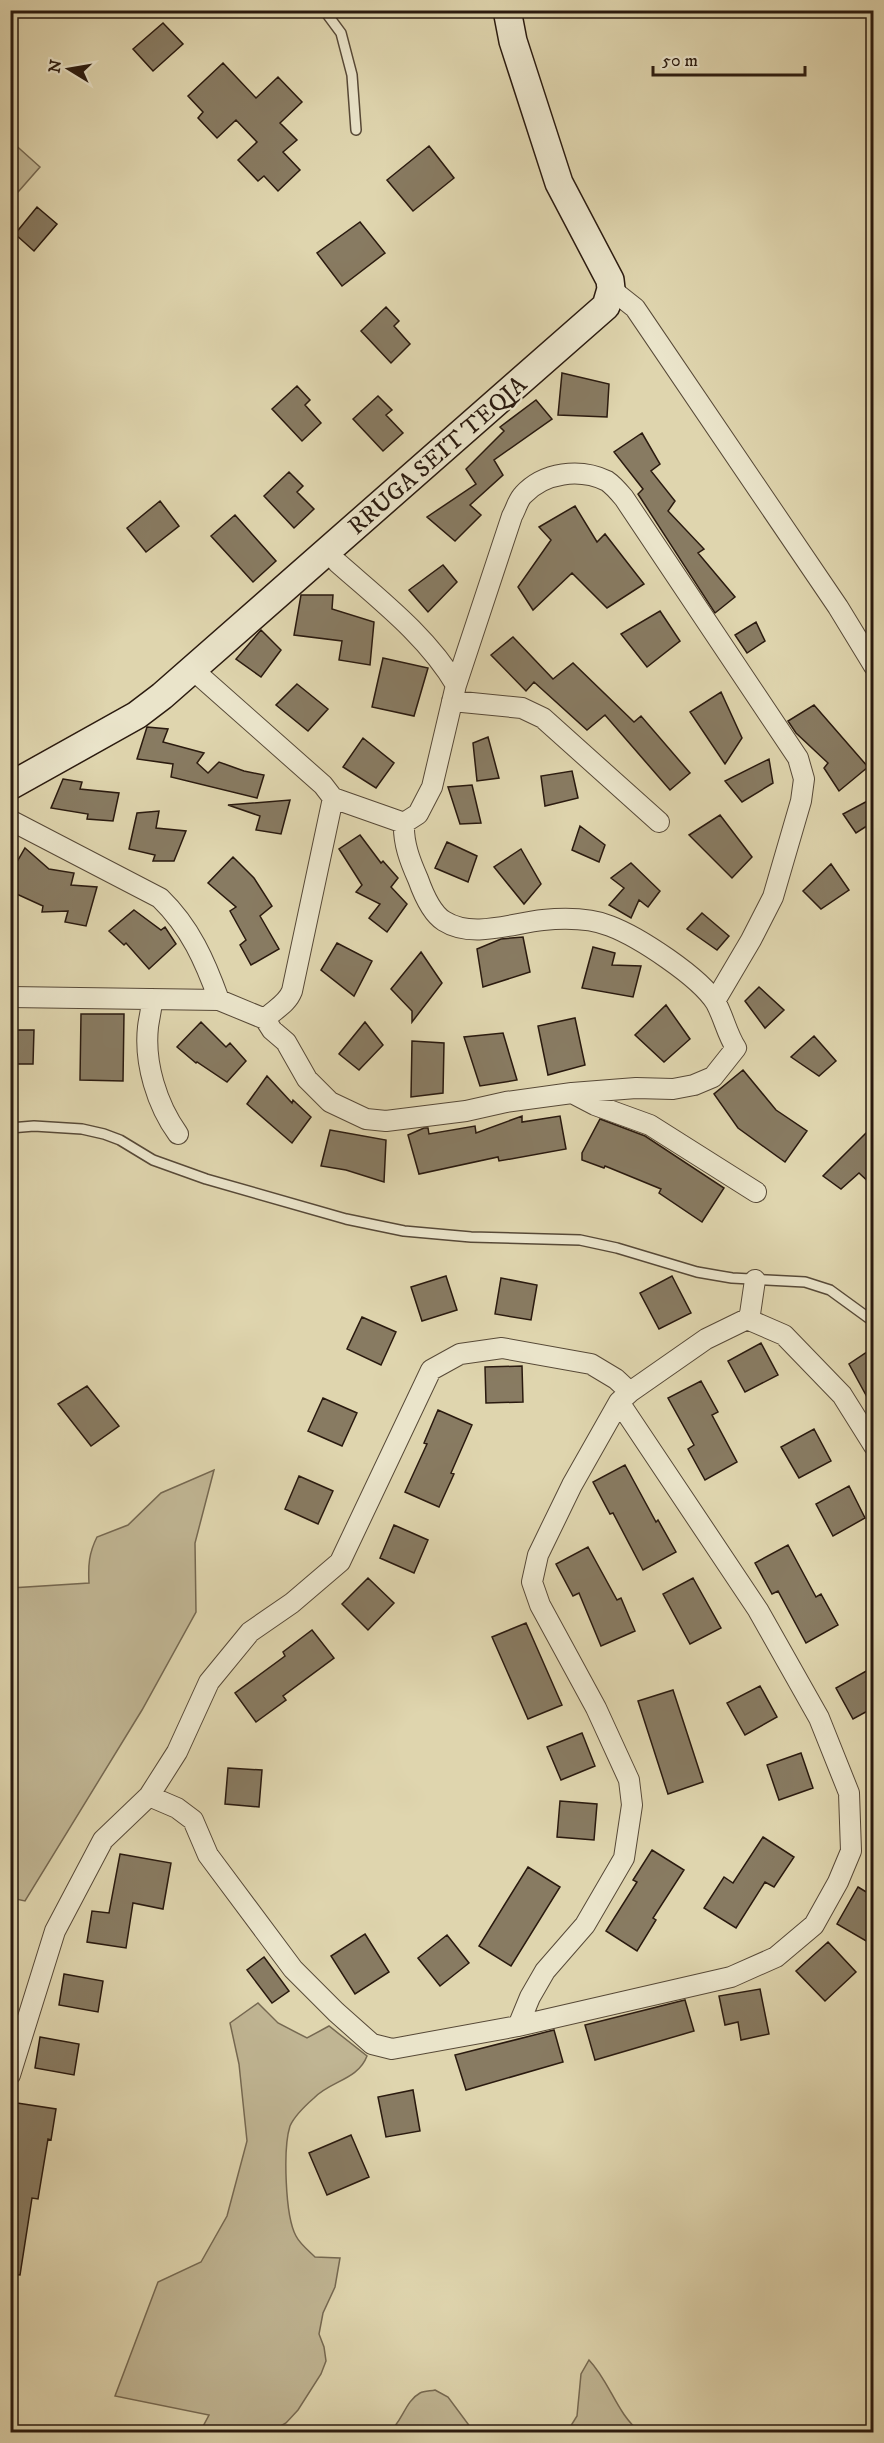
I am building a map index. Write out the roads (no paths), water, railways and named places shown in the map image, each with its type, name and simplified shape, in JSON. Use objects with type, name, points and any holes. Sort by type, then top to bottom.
[{"type":"main road","points":[[507,10],[513,41],[559,183],[606,272],[611,289]]},
{"type":"main road","name":"RRUGA SEIT TEQJA","points":[[10,786],[136,715],[192,669],[600,313],[610,298],[611,289]]},
{"type":"street","points":[[611,289],[635,308],[838,607],[873,666]]},
{"type":"street","points":[[404,823],[418,814],[432,787],[454,693],[512,516],[522,495],[540,482],[561,473],[587,475],[608,482],[624,498],[798,758],[804,779],[801,801],[773,897],[715,1001]]},
{"type":"street","points":[[338,563],[376,596],[442,661],[454,693]]},
{"type":"street","points":[[192,669],[322,785],[333,798],[404,823]]},
{"type":"street","points":[[454,693],[522,708],[543,718],[659,822]]},
{"type":"street","points":[[265,1018],[275,1008],[288,1002],[292,991],[333,798]]},
{"type":"street","points":[[10,820],[160,898],[178,916],[192,938],[205,962],[219,1000]]},
{"type":"street","points":[[10,997],[219,1000],[265,1018],[272,1030],[286,1042],[308,1079],[330,1102],[366,1119],[386,1121],[572,1093],[636,1088],[673,1089],[694,1085],[713,1077],[736,1048],[727,1034],[724,1018],[715,1001],[703,987],[635,938],[609,925],[564,919],[467,929],[444,921],[433,909],[422,890],[403,837],[404,823]]},
{"type":"street","points":[[152,999],[148,1027],[149,1062],[167,1119],[178,1134]]},
{"type":"street","points":[[572,1093],[595,1105],[650,1125],[756,1192]]},
{"type":"street","points":[[518,2026],[530,1997],[545,1971],[585,1925],[624,1858],[632,1805],[629,1780],[596,1708],[540,1605],[532,1582],[538,1555],[572,1485],[625,1397],[706,1339],[747,1319],[750,1314],[755,1280]]},
{"type":"street","points":[[747,1319],[784,1335],[842,1395],[873,1446]]},
{"type":"street","points":[[10,2074],[55,1931],[102,1840],[149,1796],[177,1752],[209,1682],[250,1632],[292,1603],[340,1562],[431,1370],[460,1354],[502,1348],[591,1364],[616,1379],[758,1610],[819,1718],[849,1793],[851,1851],[814,1925],[776,1958],[731,1977],[518,2026],[392,2049],[372,2044],[293,1969],[208,1855],[193,1820],[177,1808],[149,1796]]},
{"type":"lane","points":[[324,10],[341,33],[352,75],[356,130]]},
{"type":"lane","points":[[10,1128],[82,1129],[104,1134],[120,1140],[153,1160],[198,1176],[346,1220],[415,1232],[471,1237],[580,1240],[627,1250],[698,1272],[755,1280],[805,1282],[830,1290],[873,1322]]}]
